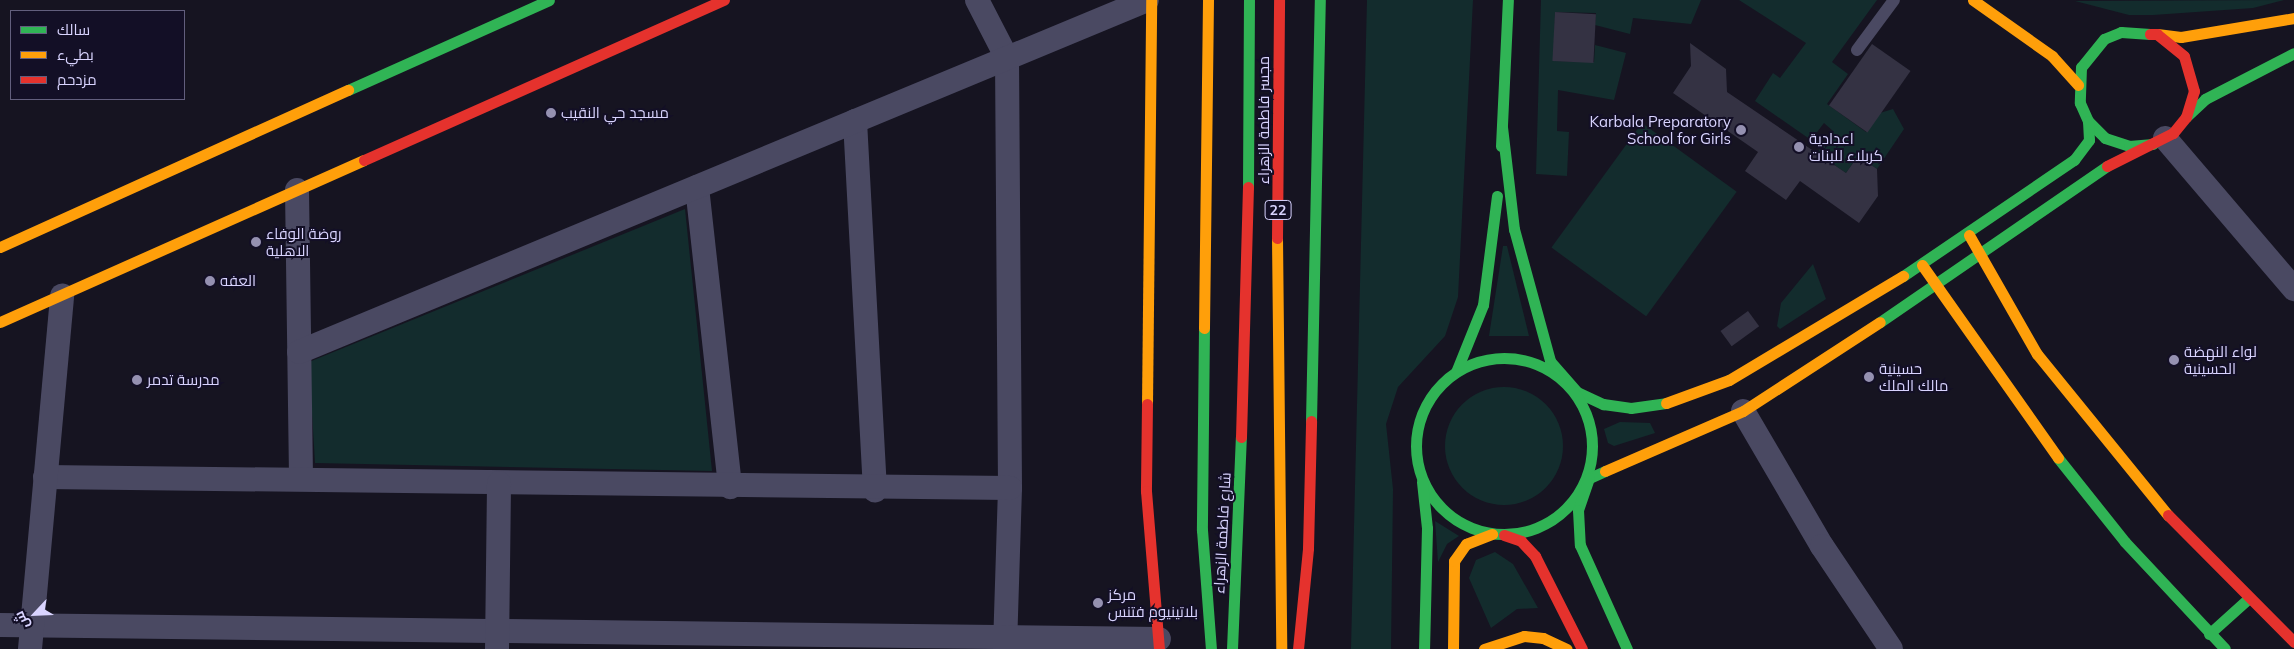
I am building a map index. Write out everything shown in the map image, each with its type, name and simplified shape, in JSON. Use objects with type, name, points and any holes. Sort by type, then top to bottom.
[{"type":"main road","points":[[0,247],[549,0]]},
{"type":"main road","points":[[0,322],[724,0]]},
{"type":"main road","points":[[1151,0],[1146,491],[1159,644]]},
{"type":"main road","points":[[1208,0],[1202,530],[1212,649]]},
{"type":"main road","name":"مجسر فاطمة الزهراء","points":[[1243,418],[1249,0]]},
{"type":"main road","name":"مجسر فاطمة الزهراء","points":[[1279,0],[1276,420],[1281,649]]},
{"type":"main road","points":[[1298,649],[1308,548],[1320,0]]},
{"type":"main road","points":[[1456,372],[1475,328],[1488,281],[1502,127],[1508,0]]},
{"type":"main road","points":[[1424,649],[1427,519],[1416,445],[1421,416],[1434,391],[1456,372],[1482,360],[1512,358],[1540,366],[1593,400],[1616,408],[1658,404],[1696,394],[1730,380],[1820,329],[1969,235],[2083,152],[2090,134],[2078,85],[2052,56],[1973,0]]},
{"type":"main road","points":[[2078,85],[2086,59],[2104,39],[2139,30],[2181,37],[2294,18]]},
{"type":"main road","points":[[2157,34],[2172,43],[2192,73],[2194,91],[2186,117]]},
{"type":"main road","points":[[1453,649],[1454,561],[1466,544],[1498,534],[1550,522],[1603,469],[1744,411],[1936,286],[2113,162],[2159,141],[2218,92],[2294,53]]},
{"type":"main road","points":[[2088,121],[2117,142],[2159,141]]},
{"type":"main road","points":[[1502,127],[1514,229],[1529,296],[1545,350],[1564,382],[1582,405],[1591,432],[1591,460],[1582,488],[1577,522],[1580,545],[1626,649]]},
{"type":"main road","points":[[1969,235],[1983,254],[2037,354],[2100,437],[2249,598],[2294,642]]},
{"type":"main road","points":[[1922,264],[2064,467],[2225,649]]},
{"type":"main road","name":"شارع فاطمة الزهراء","points":[[1232,649],[1243,418]]},
{"type":"main road","points":[[1420,474],[1447,514],[1468,527],[1521,541],[1535,556],[1582,649]]},
{"type":"main road","points":[[2210,634],[2249,598]]},
{"type":"main road","points":[[1484,649],[1524,636],[1543,638],[1567,649]]},
{"type":"street","points":[[977,0],[1007,58],[1010,488],[1005,643]]},
{"type":"street","points":[[299,352],[1147,0]]},
{"type":"street","points":[[855,122],[875,490]]},
{"type":"street","points":[[2159,141],[2294,289]]},
{"type":"street","points":[[697,187],[730,487]]},
{"type":"street","points":[[297,190],[301,479]]},
{"type":"street","points":[[30,649],[62,295]]},
{"type":"street","points":[[1744,411],[1822,546],[1891,649]]},
{"type":"street","points":[[45,477],[301,479],[875,490],[1010,488]]},
{"type":"street","points":[[498,640],[499,483]]},
{"type":"street","points":[[0,625],[498,640],[1159,644]]},
{"type":"lane","points":[[1856,50],[1894,0]]},
{"type":"green space","points":[[1367,0],[1473,0],[1458,297],[1445,336],[1398,387],[1386,424],[1393,489],[1391,649],[1351,649]]},
{"type":"green space","points":[[1541,0],[1701,0],[1691,24],[1633,18],[1630,34],[1595,25],[1596,13],[1555,12],[1554,61],[1594,62],[1595,45],[1626,53],[1614,100],[1558,90],[1557,131],[1569,132],[1567,176],[1536,174]]},
{"type":"green space","points":[[1739,0],[1877,0],[1832,62],[1848,74],[1827,104],[1866,132],[1880,113],[1893,109],[1904,129],[1877,169],[1858,156],[1846,173],[1817,153],[1833,131],[1824,123],[1811,140],[1755,101],[1773,73],[1780,78],[1806,43]]},
{"type":"green space","points":[[2284,0],[2253,8],[2153,15],[2129,15],[2075,1]]},
{"type":"green space","points":[[1642,123],[1737,192],[1646,316],[1551,248]]},
{"type":"green space","points":[[685,209],[712,471],[315,463],[309,362]]},
{"type":"green space","points":[[1503,246],[1507,246],[1529,336],[1489,336]]},
{"type":"green space","points":[[1813,264],[1826,299],[1780,329],[1777,326],[1781,303]]},
{"type":"green space","points":[[1504,387],[1527,391],[1546,404],[1559,423],[1563,446],[1559,469],[1546,488],[1527,501],[1504,505],[1481,501],[1462,488],[1449,469],[1445,446],[1449,423],[1462,404],[1481,391]]},
{"type":"green space","points":[[1620,422],[1650,423],[1655,433],[1614,446],[1608,443],[1604,429]]},
{"type":"green space","points":[[1435,521],[1459,536],[1447,544],[1438,562]]},
{"type":"green space","points":[[1495,552],[1513,564],[1538,608],[1517,609],[1491,628],[1469,578],[1476,560]]},
{"type":"building","points":[[1555,12],[1596,14],[1593,63],[1552,61]]},
{"type":"building","points":[[1690,43],[1726,69],[1727,92],[1846,173],[1858,156],[1877,169],[1878,196],[1859,223],[1800,181],[1786,200],[1745,171],[1758,152],[1673,93],[1691,66]]},
{"type":"building","points":[[1872,44],[1911,71],[1867,132],[1829,105]]},
{"type":"building","points":[[1748,311],[1759,326],[1732,346],[1720,331]]},
{"type":"traffic: fast","points":[[348,90],[549,0]]},
{"type":"traffic: fast","points":[[1248,187],[1249,0]]},
{"type":"traffic: fast","points":[[1311,421],[1320,0]]},
{"type":"traffic: fast","points":[[1501,146],[1508,0]]},
{"type":"traffic: fast","points":[[2150,34],[2121,32],[2104,39],[2081,67],[2080,103],[2088,121],[2105,138],[2129,146],[2153,144]]},
{"type":"traffic: fast","points":[[2186,117],[2205,99],[2294,53]]},
{"type":"traffic: fast","points":[[1903,276],[2074,160],[2089,140],[2088,121]]},
{"type":"traffic: fast","points":[[1502,127],[1514,229],[1550,361],[1577,392],[1603,404],[1631,408],[1666,403]]},
{"type":"traffic: fast","points":[[1880,322],[2107,166]]},
{"type":"traffic: fast","points":[[1456,372],[1483,305],[1497,196]]},
{"type":"traffic: fast","points":[[1204,328],[1202,530],[1211,649]]},
{"type":"traffic: fast","points":[[1504,358],[1538,365],[1560,378],[1572,390],[1585,412],[1592,446],[1585,480],[1572,502],[1560,514],[1538,527],[1504,534],[1470,527],[1448,514],[1436,502],[1423,480],[1416,446],[1423,412],[1436,390],[1448,378],[1470,365],[1504,358]]},
{"type":"traffic: fast","points":[[1232,649],[1241,437]]},
{"type":"traffic: fast","points":[[2058,458],[2125,542],[2225,649]]},
{"type":"traffic: fast","points":[[1605,471],[1589,478],[1578,510],[1580,545],[1627,649]]},
{"type":"traffic: fast","points":[[1422,482],[1427,528],[1424,649]]},
{"type":"traffic: fast","points":[[2209,634],[2249,598]]},
{"type":"traffic: slow","points":[[1147,404],[1151,0]]},
{"type":"traffic: slow","points":[[1204,328],[1208,0]]},
{"type":"traffic: slow","points":[[1973,0],[2052,56],[2078,85]]},
{"type":"traffic: slow","points":[[2157,34],[2181,37],[2294,18]]},
{"type":"traffic: slow","points":[[0,247],[348,90]]},
{"type":"traffic: slow","points":[[0,322],[364,160]]},
{"type":"traffic: slow","points":[[1969,235],[2037,354],[2168,515]]},
{"type":"traffic: slow","points":[[1277,238],[1281,649]]},
{"type":"traffic: slow","points":[[1922,265],[2058,458]]},
{"type":"traffic: slow","points":[[1666,403],[1729,380],[1903,276]]},
{"type":"traffic: slow","points":[[1605,471],[1743,411],[1880,322]]},
{"type":"traffic: slow","points":[[1453,649],[1454,561],[1466,544],[1492,534]]},
{"type":"traffic: slow","points":[[1484,649],[1524,636],[1543,638],[1567,649]]},
{"type":"traffic: jam","points":[[364,160],[724,0]]},
{"type":"traffic: jam","points":[[1277,238],[1279,0]]},
{"type":"traffic: jam","points":[[2107,166],[2173,133],[2186,117],[2194,91],[2184,56],[2157,34],[2150,34]]},
{"type":"traffic: jam","points":[[1241,437],[1248,187]]},
{"type":"traffic: jam","points":[[1147,404],[1146,491],[1159,649]]},
{"type":"traffic: jam","points":[[1298,649],[1308,548],[1311,421]]},
{"type":"traffic: jam","points":[[2168,515],[2294,642]]},
{"type":"traffic: jam","points":[[1504,535],[1521,541],[1535,556],[1582,649]]},
{"type":"place","name":"مسجد حي النقيب","points":[[551,113]]},
{"type":"place","name":"Karbala Preparatory School for Girls","points":[[1741,130]]},
{"type":"place","name":"اعدادية كربلاء للبنات","points":[[1799,147]]},
{"type":"place","name":"روضة الوفاء الاهلية","points":[[256,242]]},
{"type":"place","name":"العفه","points":[[210,281]]},
{"type":"place","name":"لواء النهضة الحسينية","points":[[2174,360]]},
{"type":"place","name":"حسينية مالك الملك","points":[[1869,377]]},
{"type":"place","name":"مدرسة تدمر","points":[[137,380]]},
{"type":"place","name":"مركز بلاتينيوم فتنس","points":[[1098,603]]}]
